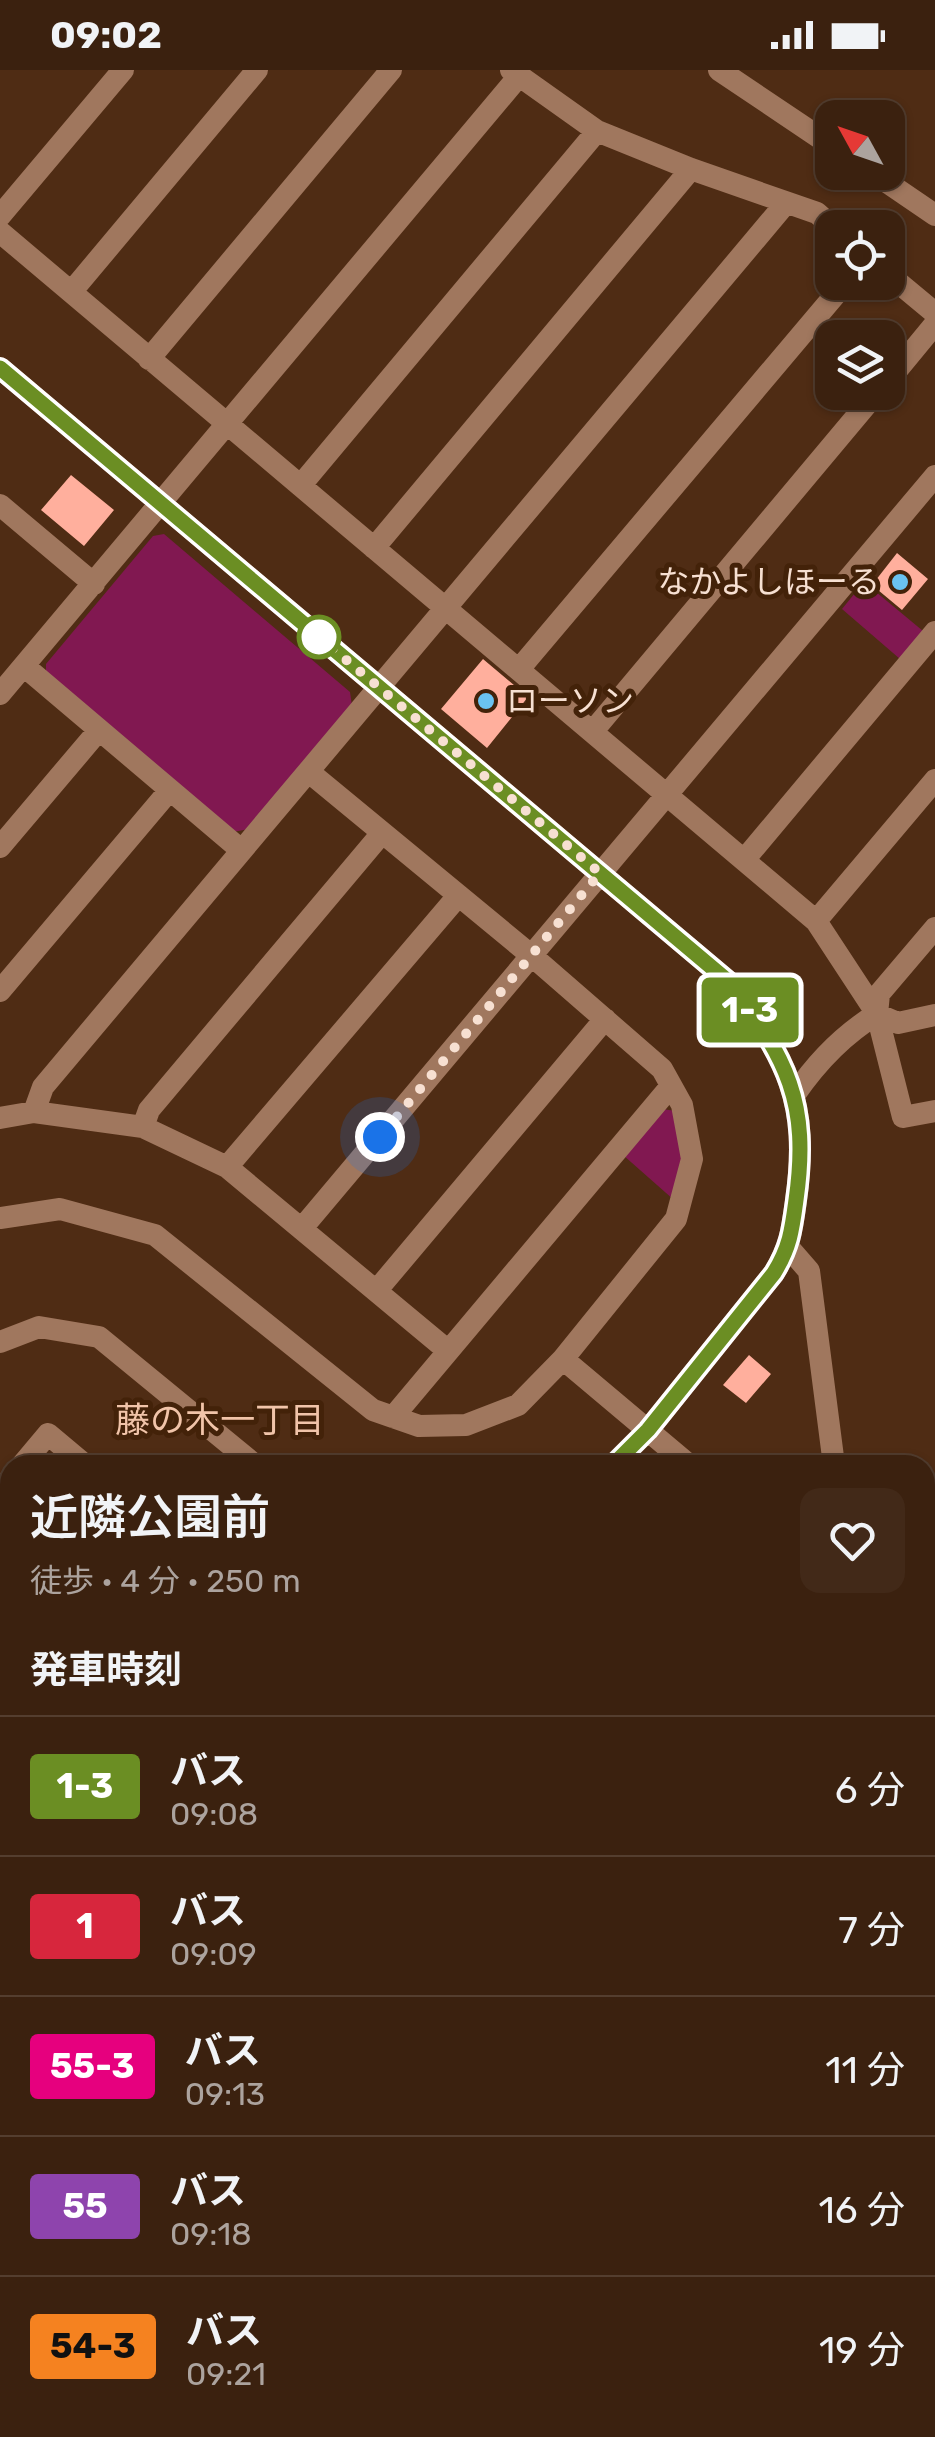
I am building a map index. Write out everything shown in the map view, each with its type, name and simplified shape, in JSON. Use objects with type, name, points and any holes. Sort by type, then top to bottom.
[{"type":"street","points":[[0,216],[123,70]]},
{"type":"street","points":[[72,291],[258,70]]},
{"type":"street","points":[[149,359],[391,70]]},
{"type":"street","points":[[719,70],[815,135]]},
{"type":"street","points":[[0,694],[227,426],[515,73],[596,131],[691,170],[815,211]]},
{"type":"street","points":[[302,485],[596,131]]},
{"type":"street","points":[[374,548],[691,170]]},
{"type":"street","points":[[898,190],[935,215]]},
{"type":"street","points":[[34,1112],[43,1087],[786,203]]},
{"type":"street","points":[[0,232],[816,921],[877,1014],[903,1117],[935,1111]]},
{"type":"street","points":[[905,288],[935,313]]},
{"type":"street","points":[[520,668],[831,300]]},
{"type":"street","points":[[905,360],[935,324]]},
{"type":"street","points":[[0,368],[729,982],[768,1033],[795,1094],[802,1158],[789,1248],[774,1273],[648,1430],[623,1455]]},
{"type":"street","points":[[593,731],[863,410]]},
{"type":"street","points":[[304,1228],[935,476]]},
{"type":"street","points":[[4,517],[94,584]]},
{"type":"street","points":[[744,860],[935,632]]},
{"type":"street","points":[[24,666],[241,850]]},
{"type":"street","points":[[0,847],[99,730]]},
{"type":"street","points":[[0,1218],[60,1209],[156,1235],[374,1410],[418,1426],[466,1425],[518,1405],[564,1359],[676,1219],[692,1159],[682,1105],[662,1069],[309,772]]},
{"type":"street","points":[[816,921],[935,780]]},
{"type":"street","points":[[0,991],[169,791]]},
{"type":"street","points":[[144,1127],[149,1110],[382,833]]},
{"type":"street","points":[[227,1167],[458,896]]},
{"type":"street","points":[[877,1014],[879,994],[935,928]]},
{"type":"street","points":[[795,1094],[810,1072],[856,1027],[877,1014]]},
{"type":"street","points":[[877,1014],[898,1022],[935,1015]]},
{"type":"street","points":[[377,1290],[605,1019]]},
{"type":"street","points":[[393,1417],[671,1086]]},
{"type":"street","points":[[0,1118],[34,1112],[144,1127],[227,1167],[448,1350]]},
{"type":"street","points":[[789,1248],[809,1271],[833,1455]]},
{"type":"street","points":[[0,1342],[39,1326],[99,1337],[242,1455]]},
{"type":"street","points":[[564,1359],[677,1455]]},
{"type":"street","points":[[30,1455],[48,1434],[73,1455]]},
{"type":"shaded area","points":[[164,534],[350,692],[352,706],[249,829],[233,832],[46,674],[46,664],[153,536]]},
{"type":"shaded area","points":[[864,582],[923,631],[900,659],[842,609]]},
{"type":"shaded area","points":[[662,1109],[676,1111],[683,1160],[674,1200],[623,1155]]},
{"type":"building","points":[[71,475],[114,510],[84,546],[41,510]]},
{"type":"building","name":"なかよしほーる","points":[[897,553],[928,579],[902,610],[872,585]]},
{"type":"building","name":"ローソン","points":[[483,659],[528,697],[487,748],[441,709]]},
{"type":"building","points":[[749,1355],[771,1374],[746,1403],[723,1385]]},
{"type":"bus line","name":"1-3","points":[[0,368],[729,982],[768,1033],[795,1094],[802,1158],[789,1248],[774,1273],[648,1430],[623,1455]]},
{"type":"place","name":"なかよしほーる","points":[[900,582]]},
{"type":"place","name":"ローソン","points":[[486,701]]},
{"type":"district","name":"藤の木一丁目","points":[[220,1420]]},
{"type":"route","points":[[319,637],[600,873],[380,1137]]}]
